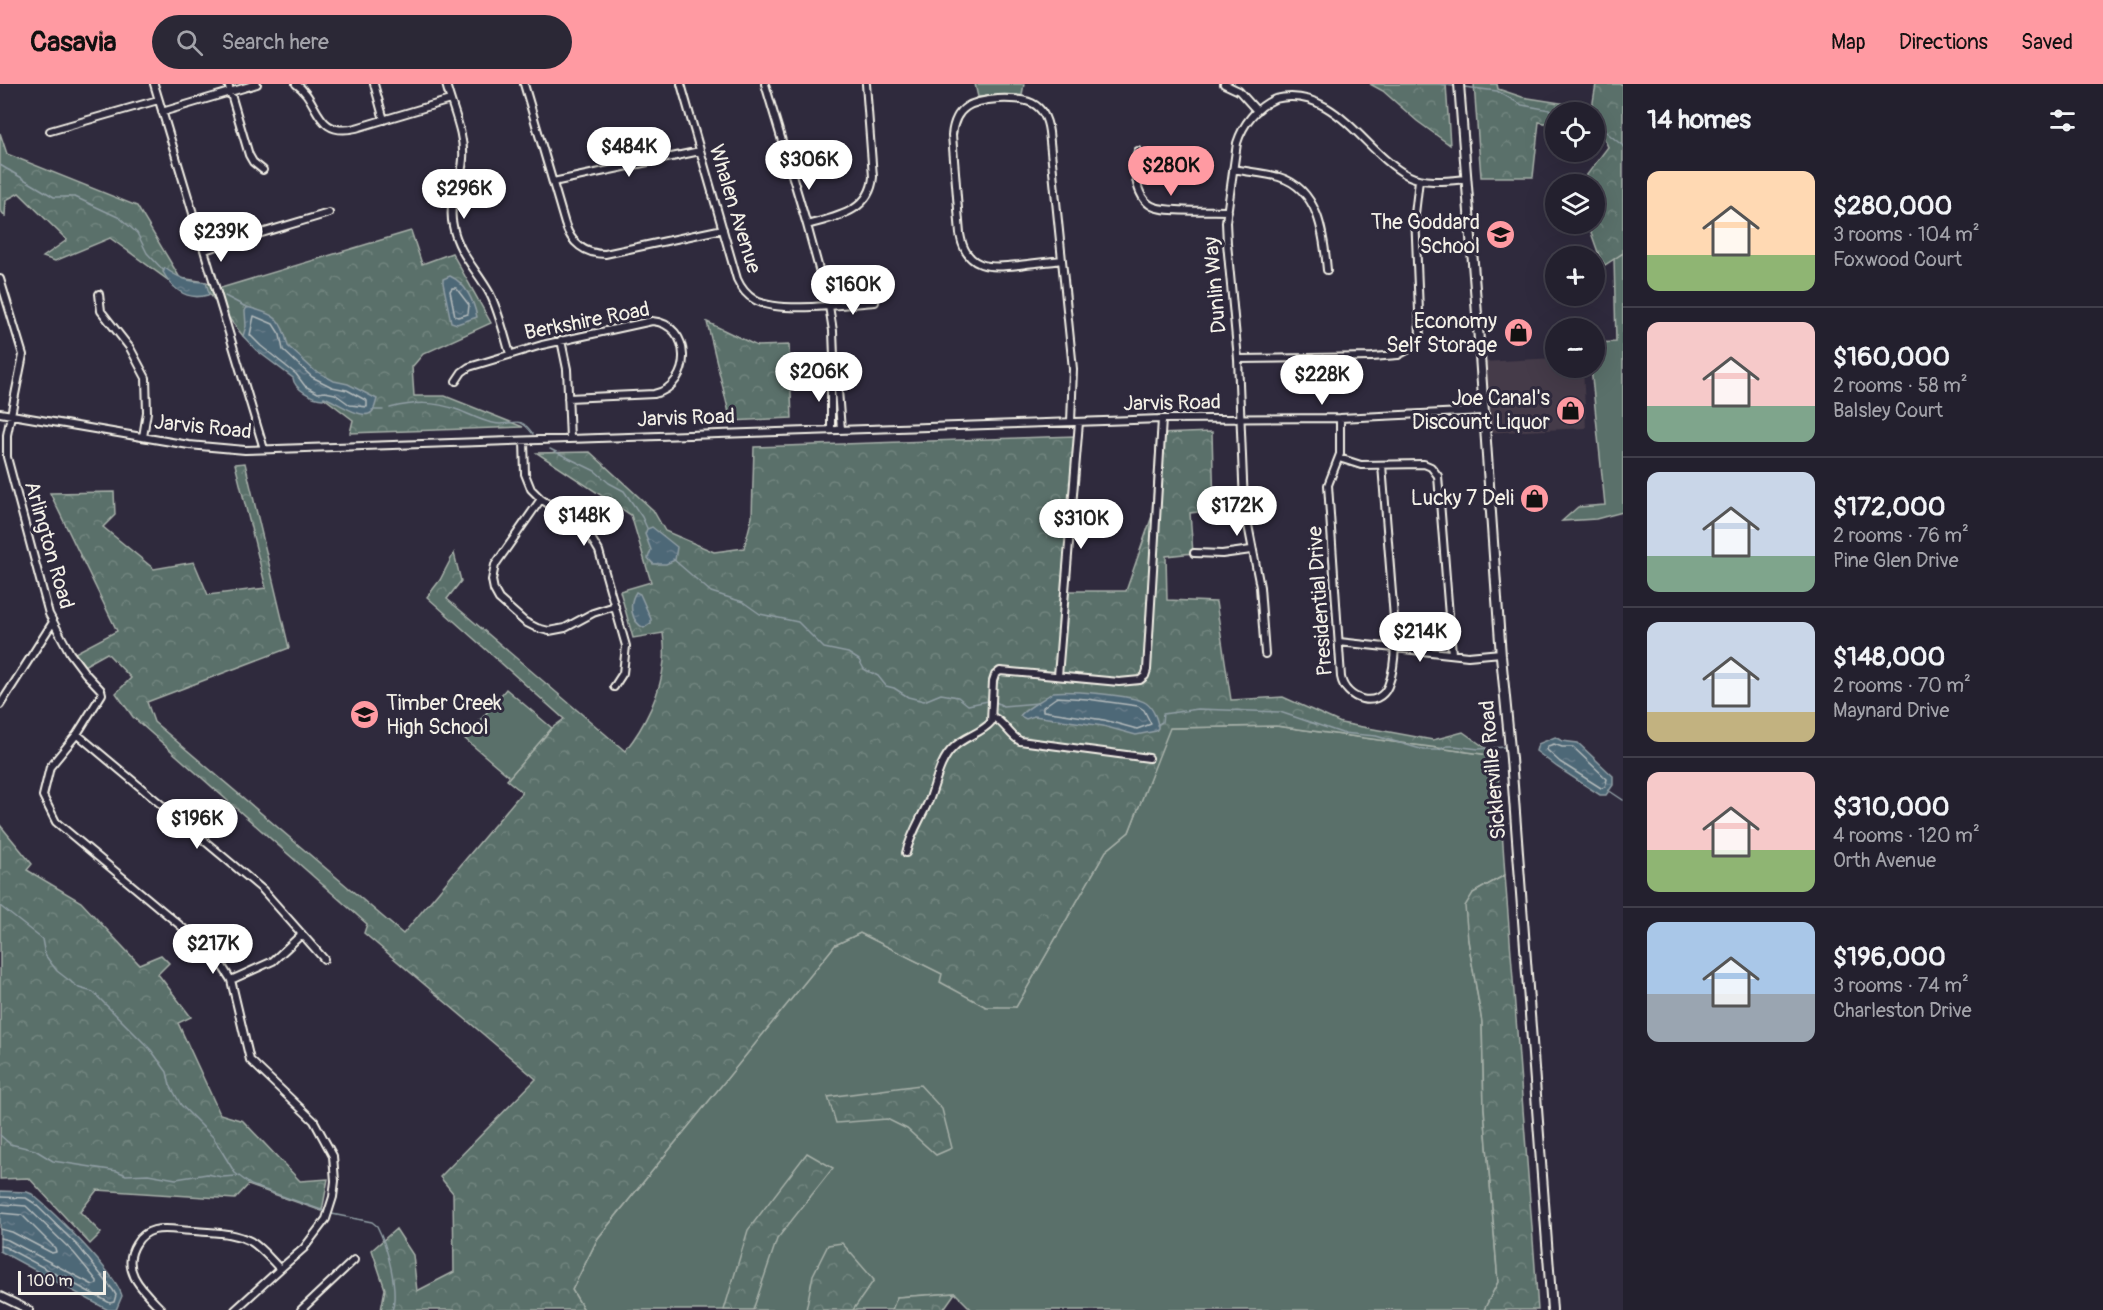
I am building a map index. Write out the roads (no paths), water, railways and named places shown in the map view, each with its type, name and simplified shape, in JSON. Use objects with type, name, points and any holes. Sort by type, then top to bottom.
[{"type":"main road","name":"Sicklerville Road","points":[[1459,84],[1552,1310]]},
{"type":"street","points":[[154,84],[264,449]]},
{"type":"street","points":[[228,84],[249,155],[253,162],[263,170]]},
{"type":"street","points":[[162,112],[257,84]]},
{"type":"street","points":[[296,84],[309,96],[317,115],[332,126],[342,129],[352,129],[450,100]]},
{"type":"street","points":[[374,84],[384,120]]},
{"type":"street","points":[[446,84],[462,139],[463,153],[462,166],[452,199],[454,233],[462,253],[494,302],[510,354]]},
{"type":"street","points":[[524,84],[568,233],[579,246],[594,253],[610,253],[723,229]]},
{"type":"street","name":"Whalen Avenue","points":[[681,84],[737,279],[750,296],[770,306],[829,306],[875,302]]},
{"type":"street","points":[[765,84],[829,306],[841,430]]},
{"type":"street","points":[[807,225],[849,213],[859,206],[871,189],[873,177],[866,84]]},
{"type":"street","points":[[1224,84],[1239,91],[1257,111]]},
{"type":"street","name":"Dunlin Way","points":[[1265,654],[1261,598],[1244,504],[1238,359],[1227,243],[1233,170],[1241,131],[1257,111],[1277,98],[1293,95],[1311,98],[1327,104],[1348,119],[1394,167],[1419,180],[1442,182],[1466,179]]},
{"type":"street","points":[[1062,261],[988,267],[975,261],[963,249],[952,135],[955,120],[966,107],[980,100],[1019,99],[1034,104],[1044,114],[1049,132],[1074,378],[1071,422]]},
{"type":"street","points":[[50,131],[158,100]]},
{"type":"street","points":[[553,182],[700,151]]},
{"type":"street","points":[[1138,151],[1135,157],[1137,185],[1150,206],[1164,209],[1228,211]]},
{"type":"street","points":[[1233,170],[1279,177],[1297,186],[1309,200],[1319,218],[1324,234],[1327,270]]},
{"type":"street","points":[[1238,359],[1398,355],[1415,343],[1420,336],[1415,213],[1419,180]]},
{"type":"street","points":[[204,250],[329,213]]},
{"type":"street","name":"Arlington Road","points":[[0,279],[23,355],[7,435],[7,457],[49,614],[75,660],[102,690],[101,697],[91,709],[77,734]]},
{"type":"street","points":[[99,294],[101,311],[130,348],[146,378],[147,412],[143,437]]},
{"type":"street","name":"Berkshire Road","points":[[456,381],[466,368],[561,340],[657,321],[669,326],[675,333],[683,358],[682,368],[677,379],[659,393],[568,398]]},
{"type":"street","points":[[561,340],[566,364],[570,439]]},
{"type":"street","points":[[831,430],[831,390],[835,382]]},
{"type":"street","name":"Jarvis Road","points":[[0,413],[220,449],[264,449],[1162,419],[1340,418],[1483,411]]},
{"type":"street","name":"Presidential Drive","points":[[1340,418],[1339,458],[1328,485],[1339,642],[1344,686],[1349,694],[1364,699],[1377,698],[1387,689],[1394,648],[1382,465]]},
{"type":"street","points":[[906,854],[914,828],[946,757],[960,741],[987,727],[993,717],[993,681],[995,675],[1000,671],[1119,682],[1140,680],[1147,670],[1162,419]]},
{"type":"street","points":[[1058,676],[1079,422]]},
{"type":"street","points":[[524,441],[525,474],[531,489],[541,499],[582,528],[594,541],[599,551],[624,635],[626,650],[623,674],[614,687]]},
{"type":"street","points":[[1339,458],[1361,465],[1424,464],[1433,470],[1440,480],[1452,654]]},
{"type":"street","points":[[541,499],[495,565],[492,580],[499,599],[525,622],[549,631],[565,628],[593,613],[615,606]]},
{"type":"street","points":[[1194,553],[1222,554],[1251,550]]},
{"type":"street","points":[[0,705],[53,622]]},
{"type":"street","points":[[1339,642],[1468,656],[1501,653]]},
{"type":"street","points":[[993,717],[1004,724],[1020,741],[1149,758]]},
{"type":"street","points":[[235,1310],[304,1248],[326,1219],[335,1181],[333,1156],[314,1121],[250,1060],[231,980],[217,958],[56,822],[43,796],[45,780],[50,767],[77,734],[263,890],[324,959]]},
{"type":"street","points":[[231,980],[273,961],[302,934]]},
{"type":"street","points":[[162,1310],[138,1285],[130,1266],[131,1255],[136,1243],[141,1237],[155,1230],[231,1234],[250,1241],[280,1269]]},
{"type":"street","points":[[301,1310],[354,1260]]},
{"type":"street","points":[[0,1296],[29,1310]]},
{"type":"water","points":[[165,268],[184,279],[206,282],[208,295],[187,295],[176,289],[163,272]]},
{"type":"water","points":[[450,276],[461,283],[474,305],[477,317],[457,324],[451,322],[443,283],[443,279]]},
{"type":"water","points":[[247,307],[264,312],[276,319],[283,329],[288,346],[316,372],[334,381],[348,384],[377,399],[372,412],[362,414],[355,412],[324,397],[323,399],[314,397],[300,389],[293,378],[256,350],[243,336]]},
{"type":"water","points":[[652,527],[677,547],[675,560],[666,564],[653,564],[648,558],[651,550],[645,534],[647,529]]},
{"type":"water","points":[[636,592],[640,594],[651,619],[651,623],[644,628],[636,622],[632,612],[632,602]]},
{"type":"water","points":[[1053,692],[1101,694],[1139,700],[1151,708],[1158,728],[1156,731],[1136,735],[1103,726],[1034,716],[1026,719],[1020,716]]},
{"type":"water","points":[[1555,737],[1562,741],[1578,743],[1613,776],[1613,785],[1606,795],[1600,795],[1536,751],[1538,744]]},
{"type":"water","points":[[0,1191],[32,1194],[68,1228],[96,1258],[117,1286],[122,1296],[116,1310],[108,1310],[0,1251]]},
{"type":"waterway","points":[[1438,84],[1454,86]]},
{"type":"waterway","points":[[1464,87],[1497,91],[1522,105],[1545,109]]},
{"type":"waterway","points":[[1605,131],[1623,146]]},
{"type":"waterway","points":[[0,165],[54,197],[75,197],[120,218],[137,233],[147,253],[164,271]]},
{"type":"waterway","points":[[225,296],[248,308]]},
{"type":"waterway","points":[[390,408],[416,404],[440,405],[489,422],[500,424],[519,422],[528,427],[533,434]]},
{"type":"waterway","points":[[372,410],[383,410]]},
{"type":"waterway","points":[[550,449],[595,471],[609,483],[624,491],[647,528]]},
{"type":"waterway","points":[[673,559],[711,592],[743,602],[760,614],[798,622],[824,648],[848,653],[859,660],[864,669],[878,676],[886,686],[908,697],[924,701],[941,694],[958,697],[968,705],[988,701]]},
{"type":"waterway","points":[[996,702],[1003,706],[1038,703]]},
{"type":"waterway","points":[[1157,725],[1162,722],[1163,714],[1198,709],[1280,712],[1342,733],[1376,736],[1424,750],[1439,750],[1447,746],[1479,749],[1504,747]]},
{"type":"waterway","points":[[1608,790],[1623,800]]},
{"type":"waterway","points":[[0,906],[42,939],[45,955],[57,971],[79,988],[93,992],[151,1050],[167,1072],[170,1085],[181,1105],[213,1137],[235,1173],[251,1185],[327,1212]]},
{"type":"waterway","points":[[0,1135],[10,1144],[35,1150],[53,1161],[117,1171],[126,1175],[148,1174],[176,1179],[207,1174],[222,1177],[237,1176]]},
{"type":"waterway","points":[[332,1214],[372,1222],[377,1226],[385,1244],[391,1268],[394,1291],[392,1310]]},
{"type":"place","name":"The Goddard School","points":[[1501,234]]},
{"type":"place","name":"Economy Self Storage","points":[[1518,333]]},
{"type":"place","name":"Joe Canal's Discount Liquor","points":[[1571,410]]},
{"type":"place","name":"Lucky 7 Deli","points":[[1535,498]]},
{"type":"place","name":"Timber Creek High School","points":[[365,715]]}]
